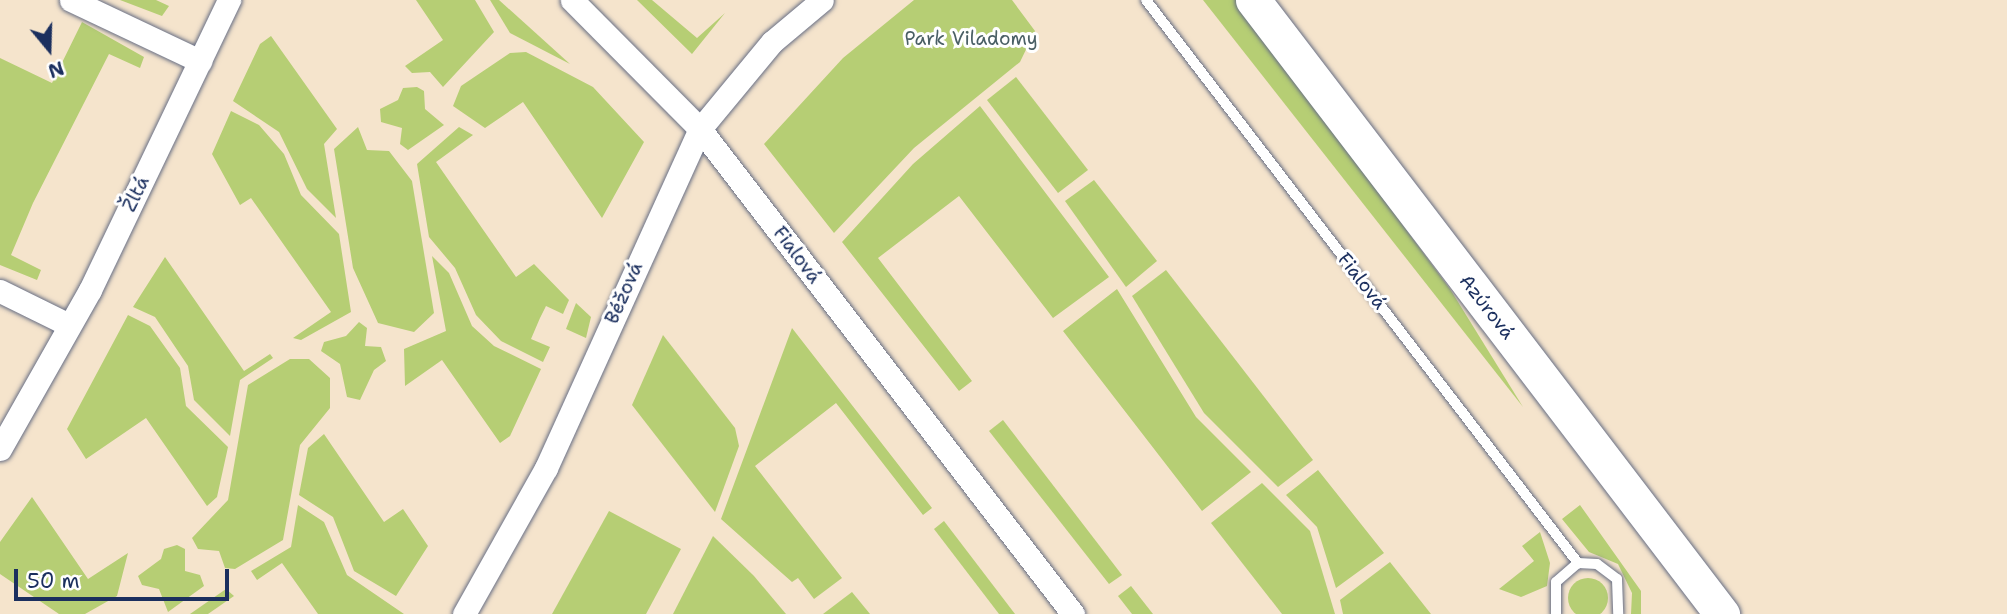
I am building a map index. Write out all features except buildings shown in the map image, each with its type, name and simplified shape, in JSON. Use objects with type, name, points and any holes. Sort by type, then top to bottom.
[{"type":"main road","name":"Azúrová","points":[[1253,0],[1722,614]]},
{"type":"street","points":[[71,0],[200,61]]},
{"type":"street","name":"Žltá","points":[[0,449],[69,326],[229,0]]},
{"type":"street","points":[[572,0],[700,129]]},
{"type":"street","name":"Béžová","points":[[464,614],[546,468],[700,129],[772,42],[822,0]]},
{"type":"street","name":"Fialová","points":[[700,129],[1073,614]]},
{"type":"street","points":[[0,291],[69,326]]},
{"type":"lane","name":"Fialová","points":[[1146,0],[1578,563]]},
{"type":"lane","points":[[1556,614],[1556,582],[1578,563],[1597,564],[1617,579],[1618,614]]},
{"type":"green space","points":[[120,0],[156,0],[169,6],[162,16]]},
{"type":"green space","points":[[416,0],[475,0],[494,32],[443,87],[430,72],[412,73],[405,66],[443,40]]},
{"type":"green space","points":[[490,0],[499,0],[570,64],[510,33]]},
{"type":"green space","points":[[637,0],[652,0],[697,38],[725,13],[692,54]]},
{"type":"green space","name":"Park Viladomy","points":[[914,0],[1012,0],[1035,31],[1020,62],[914,148],[834,233],[764,144],[843,58]]},
{"type":"green space","points":[[1203,0],[1236,0],[1450,289],[1523,407]]},
{"type":"green space","points":[[82,22],[144,57],[140,68],[109,54],[33,203],[11,255],[41,270],[37,280],[0,265],[0,58],[52,83]]},
{"type":"green space","points":[[271,36],[337,129],[324,144],[336,218],[307,189],[279,132],[233,101],[260,44]]},
{"type":"green space","points":[[526,52],[593,87],[644,142],[602,218],[523,102],[485,128],[453,106],[461,86],[510,53]]},
{"type":"green space","points":[[1016,77],[1088,170],[1058,193],[987,100]]},
{"type":"green space","points":[[417,87],[424,91],[425,109],[444,125],[408,150],[400,144],[402,128],[381,122],[380,109],[398,100],[403,88]]},
{"type":"green space","points":[[980,106],[1109,277],[1053,318],[959,196],[878,258],[972,381],[959,391],[842,242],[913,164]]},
{"type":"green space","points":[[231,111],[259,125],[284,154],[301,195],[339,234],[351,312],[301,340],[293,338],[331,312],[251,198],[240,205],[212,154]]},
{"type":"green space","points":[[358,127],[367,150],[389,151],[412,181],[434,313],[414,332],[378,323],[353,268],[334,149]]},
{"type":"green space","points":[[459,127],[473,135],[436,162],[516,277],[534,264],[569,300],[563,314],[546,306],[531,339],[550,347],[543,362],[501,341],[476,315],[455,268],[429,237],[417,164]]},
{"type":"green space","points":[[1094,180],[1157,261],[1126,287],[1065,201]]},
{"type":"green space","points":[[432,256],[449,273],[472,326],[494,346],[541,369],[510,436],[500,443],[442,360],[405,386],[404,349],[446,331]]},
{"type":"green space","points":[[165,257],[244,371],[270,354],[273,358],[240,380],[230,436],[194,400],[188,366],[155,317],[133,307]]},
{"type":"green space","points":[[1166,270],[1313,460],[1278,487],[1204,413],[1132,296]]},
{"type":"green space","points":[[1117,289],[1196,417],[1251,472],[1202,511],[1063,331]]},
{"type":"green space","points":[[576,303],[591,317],[586,338],[566,329]]},
{"type":"green space","points":[[128,315],[150,326],[180,368],[186,406],[228,447],[217,497],[207,506],[146,418],[86,459],[67,429]]},
{"type":"green space","points":[[359,322],[367,328],[365,346],[381,347],[386,361],[374,370],[360,400],[347,397],[340,364],[321,351],[324,342],[346,336]]},
{"type":"green space","points":[[792,328],[932,508],[923,515],[836,403],[755,466],[842,578],[814,599],[798,578],[792,582],[721,519]]},
{"type":"green space","points":[[663,335],[735,428],[739,446],[715,512],[632,405]]},
{"type":"green space","points":[[290,359],[309,359],[330,378],[330,408],[300,445],[283,540],[235,569],[225,568],[219,551],[198,549],[192,538],[228,500],[248,385]]},
{"type":"green space","points":[[1003,420],[1122,575],[1109,584],[989,431]]},
{"type":"green space","points":[[324,434],[384,522],[403,509],[428,546],[396,596],[354,571],[333,517],[299,495],[308,448]]},
{"type":"green space","points":[[1318,470],[1384,553],[1336,588],[1317,527],[1286,495]]},
{"type":"green space","points":[[1262,483],[1310,531],[1335,614],[1282,614],[1211,523]]},
{"type":"green space","points":[[32,497],[88,579],[128,553],[117,596],[85,614],[59,614],[0,574],[0,542]]},
{"type":"green space","points":[[298,505],[324,522],[347,575],[404,614],[318,614],[282,563],[257,580],[251,571],[291,547]]},
{"type":"green space","points":[[1580,505],[1641,591],[1641,614],[1631,614],[1632,593],[1618,564],[1589,552],[1562,519]]},
{"type":"green space","points":[[609,511],[681,549],[646,614],[552,614]]},
{"type":"green space","points":[[944,521],[1015,614],[999,614],[934,529]]},
{"type":"green space","points":[[1540,532],[1550,563],[1547,586],[1521,597],[1499,589],[1534,561],[1522,546]]},
{"type":"green space","points":[[713,536],[754,576],[786,614],[673,614]]},
{"type":"green space","points":[[177,545],[185,549],[185,571],[200,575],[204,586],[168,612],[159,589],[142,585],[138,576],[161,559],[164,549]]},
{"type":"green space","points":[[1390,562],[1431,614],[1343,614],[1340,600]]},
{"type":"green space","points":[[1588,578],[1596,579],[1602,584],[1607,590],[1607,606],[1602,612],[1596,617],[1588,618],[1580,617],[1574,612],[1569,606],[1568,598],[1569,590],[1574,584],[1580,579]]},
{"type":"green space","points":[[1131,586],[1153,614],[1132,614],[1118,596]]},
{"type":"green space","points":[[226,589],[234,596],[208,614],[190,614]]},
{"type":"green space","points":[[852,592],[870,614],[823,614]]}]
